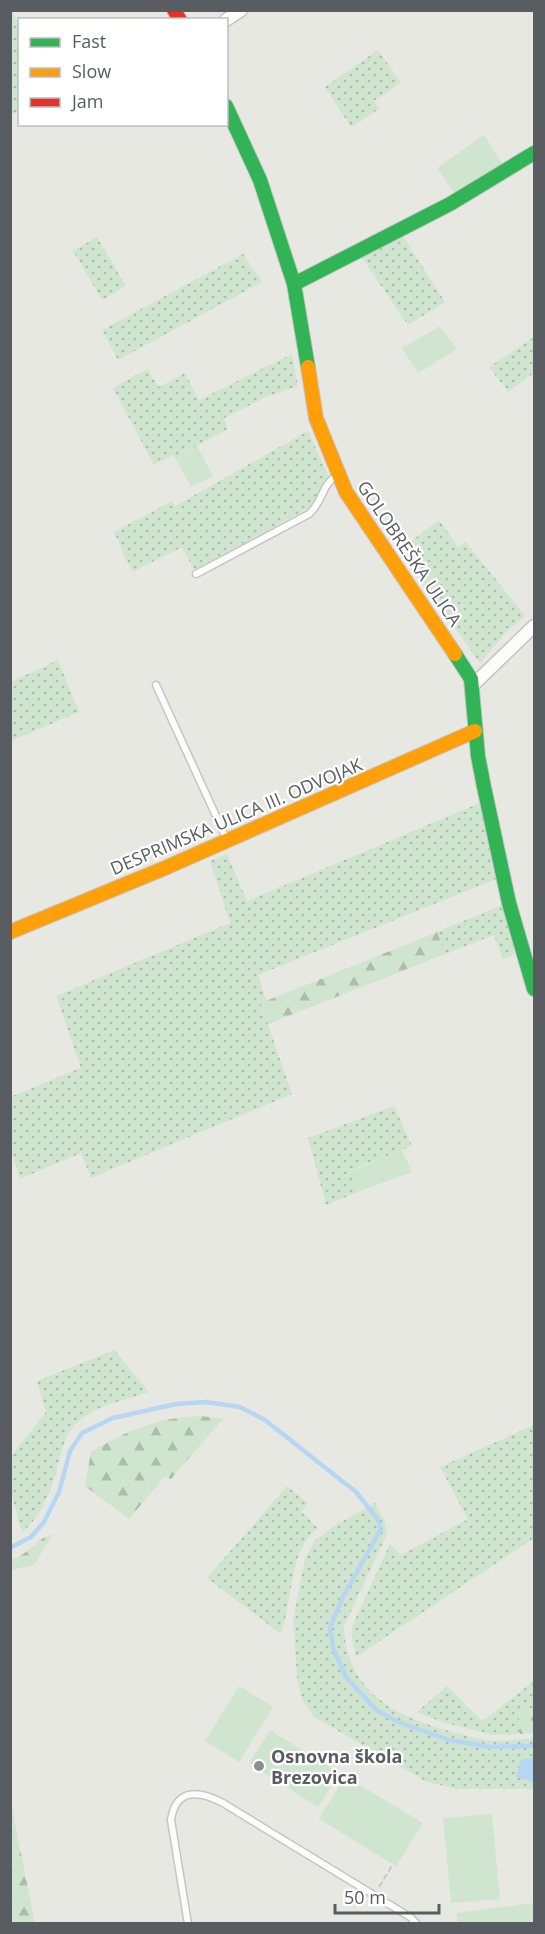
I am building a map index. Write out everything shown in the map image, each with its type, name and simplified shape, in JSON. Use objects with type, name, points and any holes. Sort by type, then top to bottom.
[{"type":"street","points":[[228,19],[241,10]]},
{"type":"street","name":"GOLOBREŠKA ULICA","points":[[228,110],[260,180],[294,284],[316,418],[338,475],[367,524],[467,671],[472,686],[484,787],[504,881],[534,989]]},
{"type":"street","points":[[294,284],[450,204],[534,153]]},
{"type":"street","points":[[472,686],[534,626]]},
{"type":"street","name":"DESPRIMSKA ULICA III. ODVOJAK","points":[[10,932],[227,841],[448,741],[476,731]]},
{"type":"lane","points":[[196,574],[309,514],[317,507],[327,484],[338,475]]},
{"type":"lane","points":[[156,685],[227,841]]},
{"type":"lane","points":[[188,1923],[171,1820],[175,1805],[188,1795],[208,1795],[223,1803],[417,1923]]},
{"type":"path","points":[[374,1895],[393,1864]]},
{"type":"green space","points":[[11,10],[18,23],[18,111],[11,115]]},
{"type":"green space","points":[[378,50],[401,83],[374,101],[379,109],[351,127],[325,87]]},
{"type":"green space","points":[[484,135],[505,167],[455,195],[437,168]]},
{"type":"green space","points":[[401,233],[445,302],[408,325],[360,255]]},
{"type":"green space","points":[[97,237],[126,286],[102,300],[73,251]]},
{"type":"green space","points":[[243,254],[262,282],[118,360],[102,330]]},
{"type":"green space","points":[[440,326],[457,349],[418,373],[402,348]]},
{"type":"green space","points":[[534,337],[534,373],[508,392],[489,367]]},
{"type":"green space","points":[[292,354],[298,386],[266,397],[224,418],[228,429],[175,458],[173,455],[154,465],[113,388],[147,369],[159,387],[185,373],[199,400]]},
{"type":"green space","points":[[308,431],[329,478],[322,487],[316,504],[194,570],[182,547],[132,572],[114,532],[172,501],[175,506]]},
{"type":"green space","points":[[197,446],[213,476],[191,487],[175,458]]},
{"type":"green space","points":[[439,520],[458,547],[466,542],[525,616],[508,630],[480,663],[400,550]]},
{"type":"green space","points":[[58,660],[79,712],[11,741],[11,682]]},
{"type":"green space","points":[[480,803],[496,879],[258,975],[266,1001],[261,1004],[292,1094],[91,1178],[81,1153],[20,1179],[11,1151],[10,1097],[81,1068],[56,996],[230,923],[210,861],[227,854],[247,901]]},
{"type":"green space","points":[[502,905],[515,954],[503,959],[494,935],[445,954],[437,932]]},
{"type":"green space","points":[[437,932],[445,954],[268,1024],[261,1003]]},
{"type":"green space","points":[[394,1106],[412,1146],[350,1170],[358,1192],[326,1205],[308,1138]]},
{"type":"green space","points":[[402,1150],[412,1172],[358,1192],[350,1171]]},
{"type":"green space","points":[[114,1350],[149,1392],[90,1413],[74,1426],[64,1442],[54,1481],[44,1505],[22,1532],[11,1493],[11,1456],[46,1412],[37,1381]]},
{"type":"green space","points":[[201,1416],[223,1419],[171,1479],[165,1476],[129,1519],[85,1486],[91,1452],[144,1426],[170,1419]]},
{"type":"green space","points":[[534,1425],[534,1538],[356,1657],[352,1626],[390,1544],[401,1555],[468,1519],[440,1467]]},
{"type":"green space","points":[[287,1486],[308,1503],[302,1512],[318,1528],[309,1537],[297,1562],[281,1634],[207,1578]]},
{"type":"green space","points":[[375,1503],[384,1519],[387,1534],[344,1626],[347,1649],[354,1668],[364,1685],[378,1698],[394,1709],[432,1726],[493,1741],[534,1738],[534,1757],[521,1760],[517,1777],[534,1782],[534,1789],[457,1789],[427,1782],[314,1717],[302,1700],[297,1677],[293,1619],[305,1559],[315,1540]]},
{"type":"green space","points":[[53,1534],[34,1565],[11,1570],[11,1559],[17,1558],[42,1539]]},
{"type":"green space","points":[[534,1681],[534,1707],[519,1715],[520,1734],[492,1735],[442,1722],[417,1712],[447,1686],[482,1721]]},
{"type":"green space","points":[[239,1686],[273,1707],[239,1762],[205,1741]]},
{"type":"green space","points":[[534,1707],[534,1733],[520,1734],[519,1715]]},
{"type":"green space","points":[[270,1730],[339,1773],[318,1807],[249,1763]]},
{"type":"green space","points":[[345,1776],[423,1823],[396,1866],[319,1819]]},
{"type":"green space","points":[[11,1803],[35,1923],[11,1923]]},
{"type":"green space","points":[[492,1814],[500,1899],[451,1903],[443,1818]]},
{"type":"green space","points":[[534,1903],[534,1923],[458,1923],[456,1913]]},
{"type":"water","points":[[534,1757],[534,1782],[516,1777],[521,1760]]},
{"type":"waterway","points":[[10,1548],[31,1537],[44,1522],[59,1492],[70,1451],[82,1433],[113,1418],[176,1404],[206,1402],[240,1407],[265,1420],[356,1492],[377,1518],[381,1529],[343,1597],[330,1627],[333,1648],[346,1677],[376,1710],[398,1722],[449,1740],[490,1747],[534,1746]]},
{"type":"traffic: fast","points":[[228,110],[260,180],[294,284],[308,367]]},
{"type":"traffic: fast","points":[[294,284],[450,204],[534,153]]},
{"type":"traffic: fast","points":[[455,654],[471,679],[478,756],[484,787],[509,903],[534,989]]},
{"type":"traffic: slow","points":[[308,367],[316,418],[346,492],[455,654]]},
{"type":"traffic: slow","points":[[10,932],[165,868],[475,731]]},
{"type":"traffic: jam","points":[[174,10],[179,18]]},
{"type":"place","name":"Osnovna škola Brezovica","points":[[259,1766]]}]
